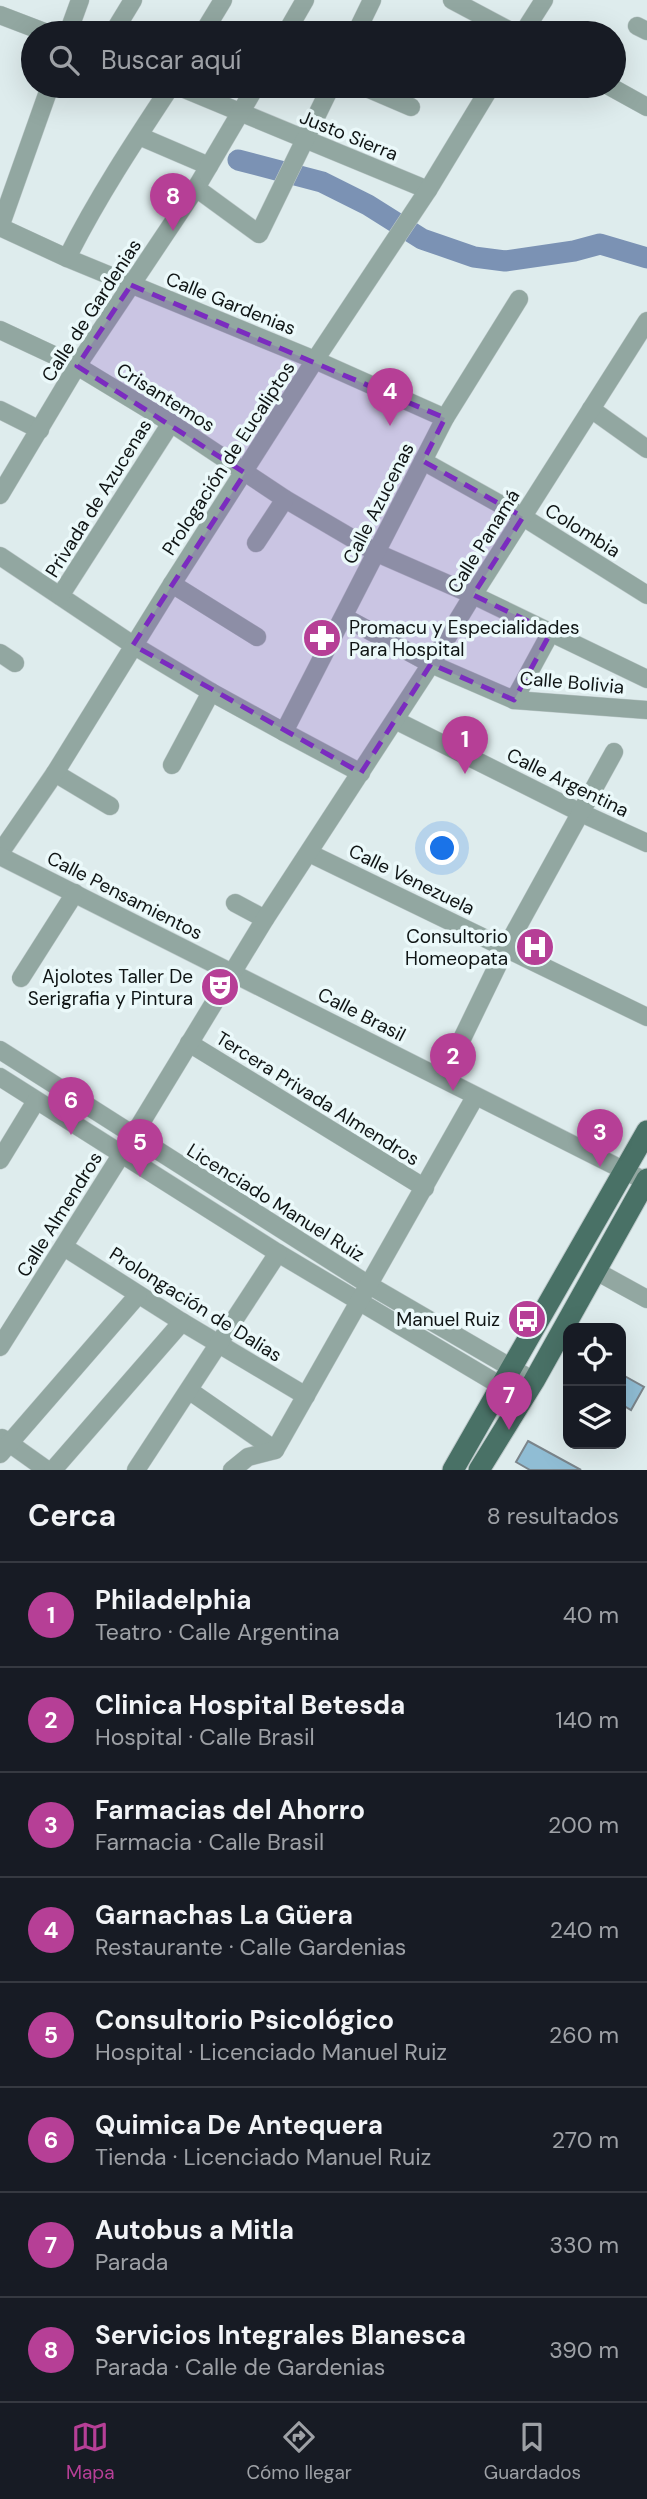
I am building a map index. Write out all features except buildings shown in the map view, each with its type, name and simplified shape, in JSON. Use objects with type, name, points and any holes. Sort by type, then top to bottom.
[{"type":"main road","points":[[453,1470],[463,1460],[507,1376],[647,1131]]},
{"type":"main road","points":[[479,1470],[529,1390],[647,1181]]},
{"type":"street","points":[[72,21],[80,0]]},
{"type":"street","points":[[120,21],[133,0]]},
{"type":"street","points":[[210,21],[223,0]]},
{"type":"street","points":[[293,21],[305,0]]},
{"type":"street","points":[[363,21],[372,0]]},
{"type":"street","points":[[452,0],[491,21]]},
{"type":"street","points":[[531,21],[544,0]]},
{"type":"street","points":[[0,15],[21,23]]},
{"type":"street","points":[[626,95],[647,107]]},
{"type":"street","points":[[0,227],[46,98]]},
{"type":"street","points":[[67,258],[88,215],[163,98]]},
{"type":"street","name":"Justo Sierra","points":[[205,98],[428,190]]},
{"type":"street","name":"Calle de Gardenias","points":[[0,495],[78,366],[196,188],[249,98]]},
{"type":"street","points":[[196,188],[260,234],[326,98]]},
{"type":"street","points":[[390,98],[411,107]]},
{"type":"street","name":"Prologación de Eucaliptos","points":[[0,854],[55,773],[133,645],[315,360],[428,190],[484,98]]},
{"type":"street","points":[[139,136],[209,166]]},
{"type":"street","name":"Calle Gardenias","points":[[0,227],[445,418]]},
{"type":"street","name":"Calle Azucenas","points":[[284,732],[445,418],[519,299]]},
{"type":"street","name":"Calle Panamá","points":[[309,853],[647,321]]},
{"type":"street","name":"Crisantemos","points":[[0,330],[78,366],[171,423],[285,499],[377,553],[473,595],[647,679]]},
{"type":"street","points":[[0,410],[40,430]]},
{"type":"street","points":[[591,410],[647,449]]},
{"type":"street","name":"Privada de Azucenas","points":[[60,596],[171,423]]},
{"type":"street","name":"Colombia","points":[[423,461],[523,517],[647,595]]},
{"type":"street","points":[[256,543],[285,499]]},
{"type":"street","points":[[0,556],[133,645],[211,692],[361,772]]},
{"type":"street","points":[[172,584],[257,637]]},
{"type":"street","name":"Calle Bolivia","points":[[344,617],[431,664],[514,700],[647,709]]},
{"type":"street","points":[[514,700],[551,632]]},
{"type":"street","points":[[0,653],[15,663]]},
{"type":"street","points":[[172,765],[211,692]]},
{"type":"street","name":"Calle Argentina","points":[[395,720],[647,843]]},
{"type":"street","points":[[443,1078],[506,948],[614,752]]},
{"type":"street","points":[[55,773],[110,806]]},
{"type":"street","name":"Calle Almendros","points":[[0,1347],[265,919],[309,853]]},
{"type":"street","name":"Calle Venezuela","points":[[309,853],[647,1017]]},
{"type":"street","name":"Calle Pensamientos","points":[[0,854],[232,972]]},
{"type":"street","points":[[21,978],[75,893]]},
{"type":"street","points":[[235,903],[265,919]]},
{"type":"street","name":"Calle Brasil","points":[[232,972],[443,1078],[475,1097],[647,1181]]},
{"type":"street","name":"Tercera Privada Almendros","points":[[190,1043],[425,1188]]},
{"type":"street","name":"Licenciado Manuel Ruiz","points":[[0,1050],[529,1390]]},
{"type":"street","name":"Licenciado Manuel Ruiz","points":[[0,1077],[278,1253],[360,1301],[507,1376]]},
{"type":"street","points":[[232,1470],[248,1457],[275,1450],[475,1097]]},
{"type":"street","points":[[0,1160],[36,1101]]},
{"type":"street","name":"Prolongación de Dalias","points":[[64,1247],[306,1396]]},
{"type":"street","points":[[136,1470],[278,1253]]},
{"type":"street","points":[[596,1271],[647,1299]]},
{"type":"street","points":[[47,1470],[3,1444],[138,1295]]},
{"type":"street","points":[[53,1470],[182,1322]]},
{"type":"street","points":[[190,1391],[275,1450]]},
{"type":"highlighted area","points":[[131,285],[445,418],[423,461],[523,517],[473,595],[551,632],[514,700],[431,664],[361,773],[133,645],[245,473],[77,366]]},
{"type":"waterway","points":[[238,160],[322,182],[368,205],[422,239],[474,257],[505,261],[574,251],[600,244],[647,258]]},
{"type":"place","name":"Servicios Integrales Blanesca","points":[[173,231]]},
{"type":"place","name":"Garnachas La Güera","points":[[390,426]]},
{"type":"place","name":"Promacu y Especialidades Para Hospital","points":[[322,638]]},
{"type":"place","name":"Philadelphia","points":[[465,774]]},
{"type":"place","name":"Consultorio Homeopata","points":[[535,947]]},
{"type":"place","name":"Ajolotes Taller De Serigrafia y Pintura","points":[[220,987]]},
{"type":"place","name":"Clinica Hospital Betesda","points":[[453,1091]]},
{"type":"place","name":"Quimica De Antequera","points":[[71,1135]]},
{"type":"place","name":"Farmacias del Ahorro","points":[[600,1167]]},
{"type":"place","name":"Consultorio Psicológico","points":[[140,1177]]},
{"type":"place","name":"Manuel Ruiz","points":[[527,1319]]},
{"type":"place","name":"Autobus a Mitla","points":[[509,1430]]}]
